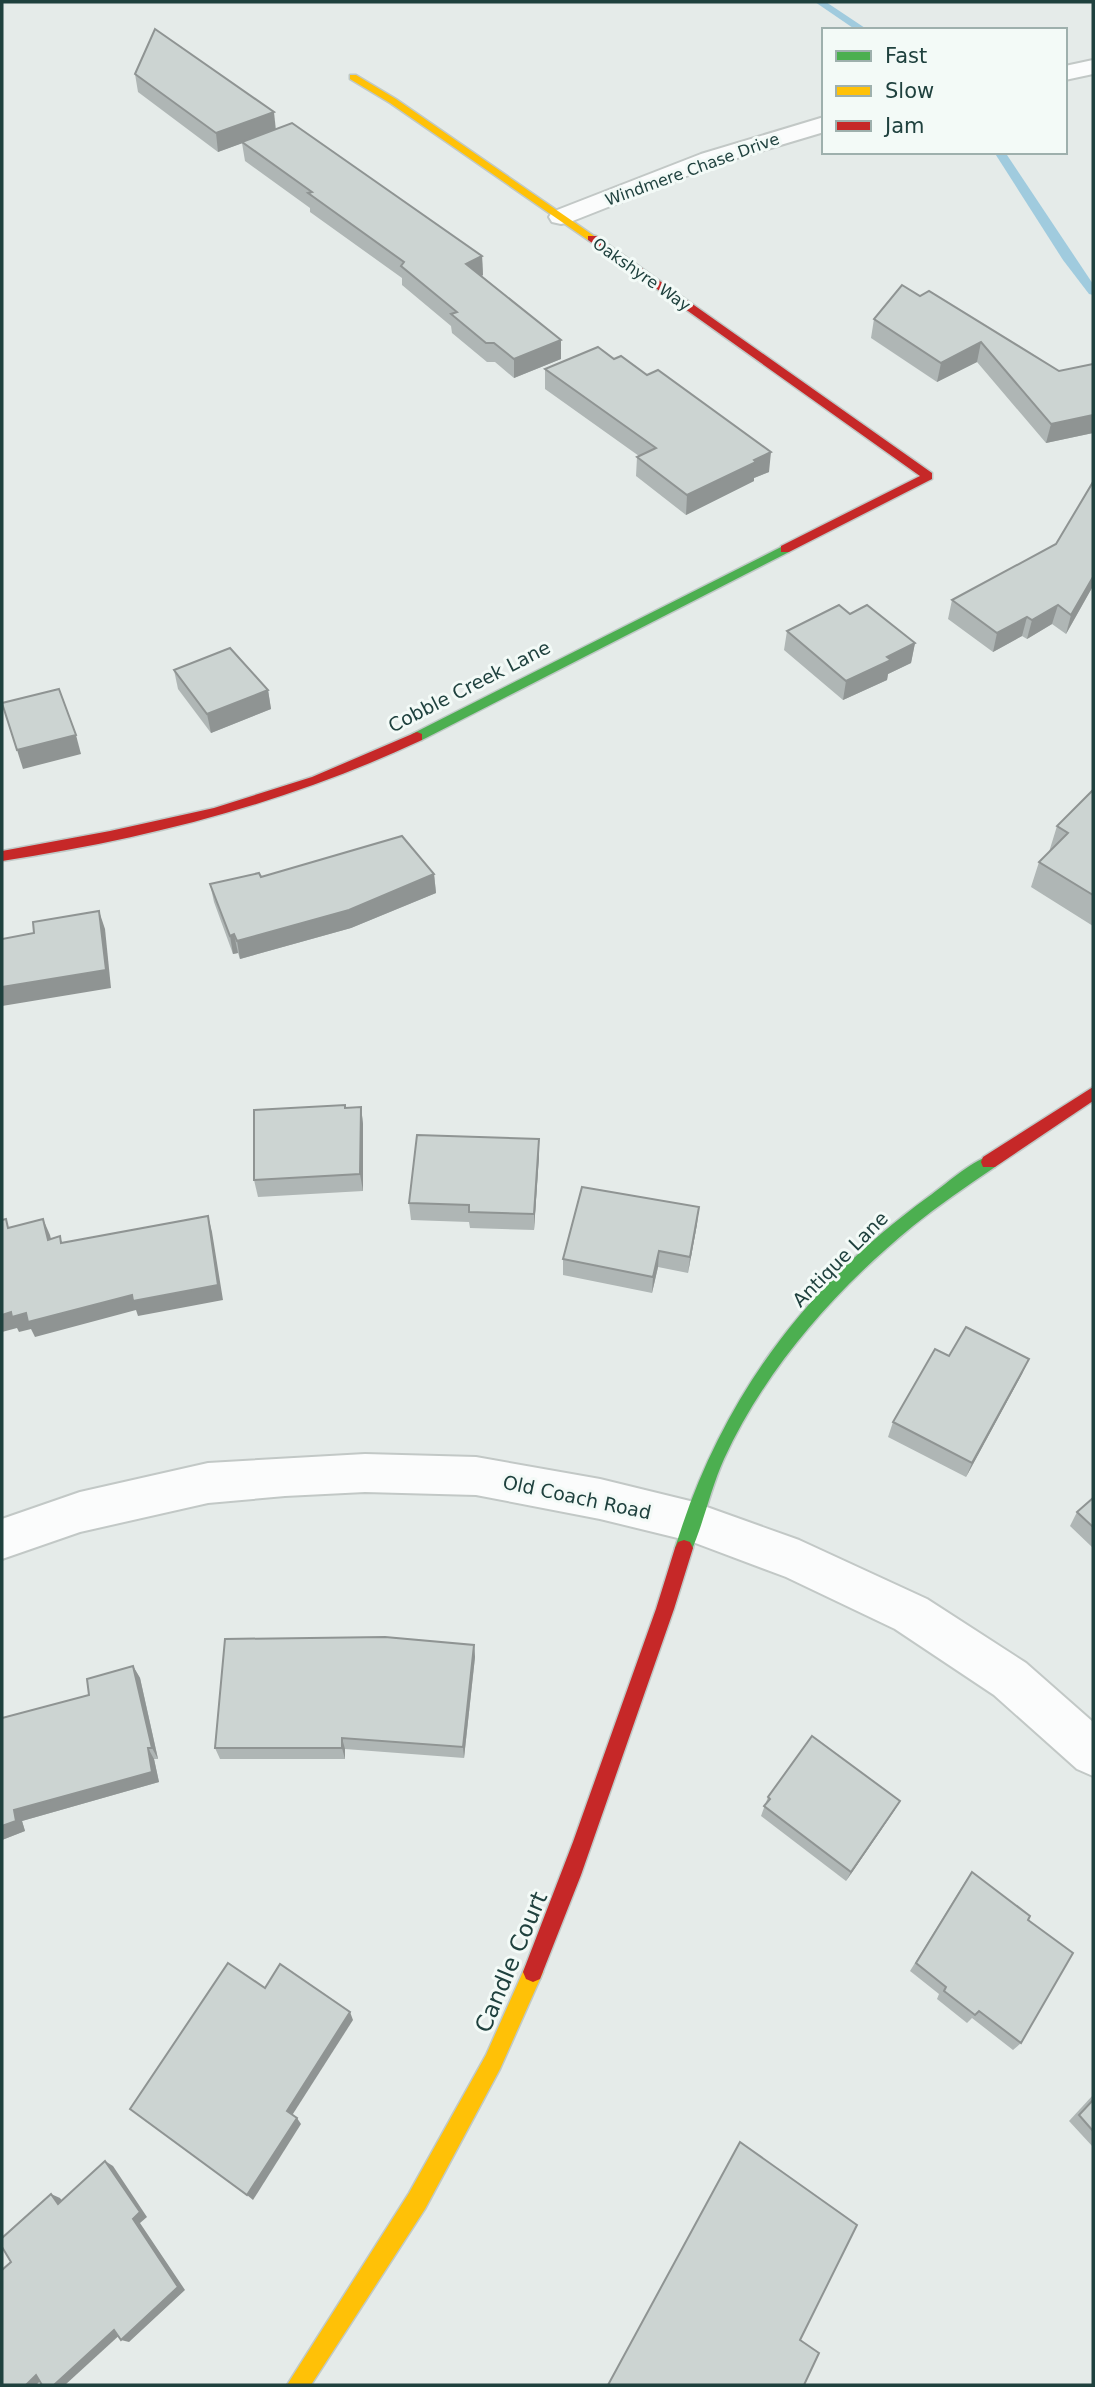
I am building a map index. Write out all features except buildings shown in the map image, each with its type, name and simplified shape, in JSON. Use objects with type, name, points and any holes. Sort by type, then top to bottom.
[{"type":"street","points":[[1067,73],[1093,67]]},
{"type":"street","name":"Oakshyre Way","points":[[353,77],[393,101],[561,217],[928,476]]},
{"type":"street","name":"Windmere Chase Drive","points":[[561,217],[709,159],[822,125]]},
{"type":"street","name":"Cobble Creek Lane","points":[[2,856],[126,834],[229,811],[389,751],[928,476]]},
{"type":"street","name":"Antique Lane","points":[[690,1521],[713,1460],[770,1366],[829,1294],[906,1223],[1011,1145],[1093,1093]]},
{"type":"street","name":"Old Coach Road","points":[[2,1539],[80,1512],[208,1483],[365,1473],[475,1476],[600,1499],[690,1521],[799,1561],[911,1614],[1010,1679],[1093,1753]]},
{"type":"street","name":"Candle Court","points":[[298,2385],[417,2201],[494,2062],[555,1922],[632,1698],[672,1595],[690,1521]]},
{"type":"waterway","points":[[820,2],[860,28]]},
{"type":"waterway","points":[[1000,154],[1093,292]]},
{"type":"traffic: fast","points":[[417,737],[785,549]]},
{"type":"traffic: fast","points":[[684,1548],[698,1500],[741,1410],[800,1327],[833,1289],[869,1254],[917,1214],[989,1162]]},
{"type":"traffic: slow","points":[[353,77],[393,101],[592,238]]},
{"type":"traffic: slow","points":[[298,2385],[417,2201],[493,2062],[533,1972]]},
{"type":"traffic: jam","points":[[592,238],[928,476],[785,549]]},
{"type":"traffic: jam","points":[[2,856],[214,813],[316,781],[417,737]]},
{"type":"traffic: jam","points":[[989,1162],[1093,1093]]},
{"type":"traffic: jam","points":[[533,1972],[583,1842],[684,1548]]}]
